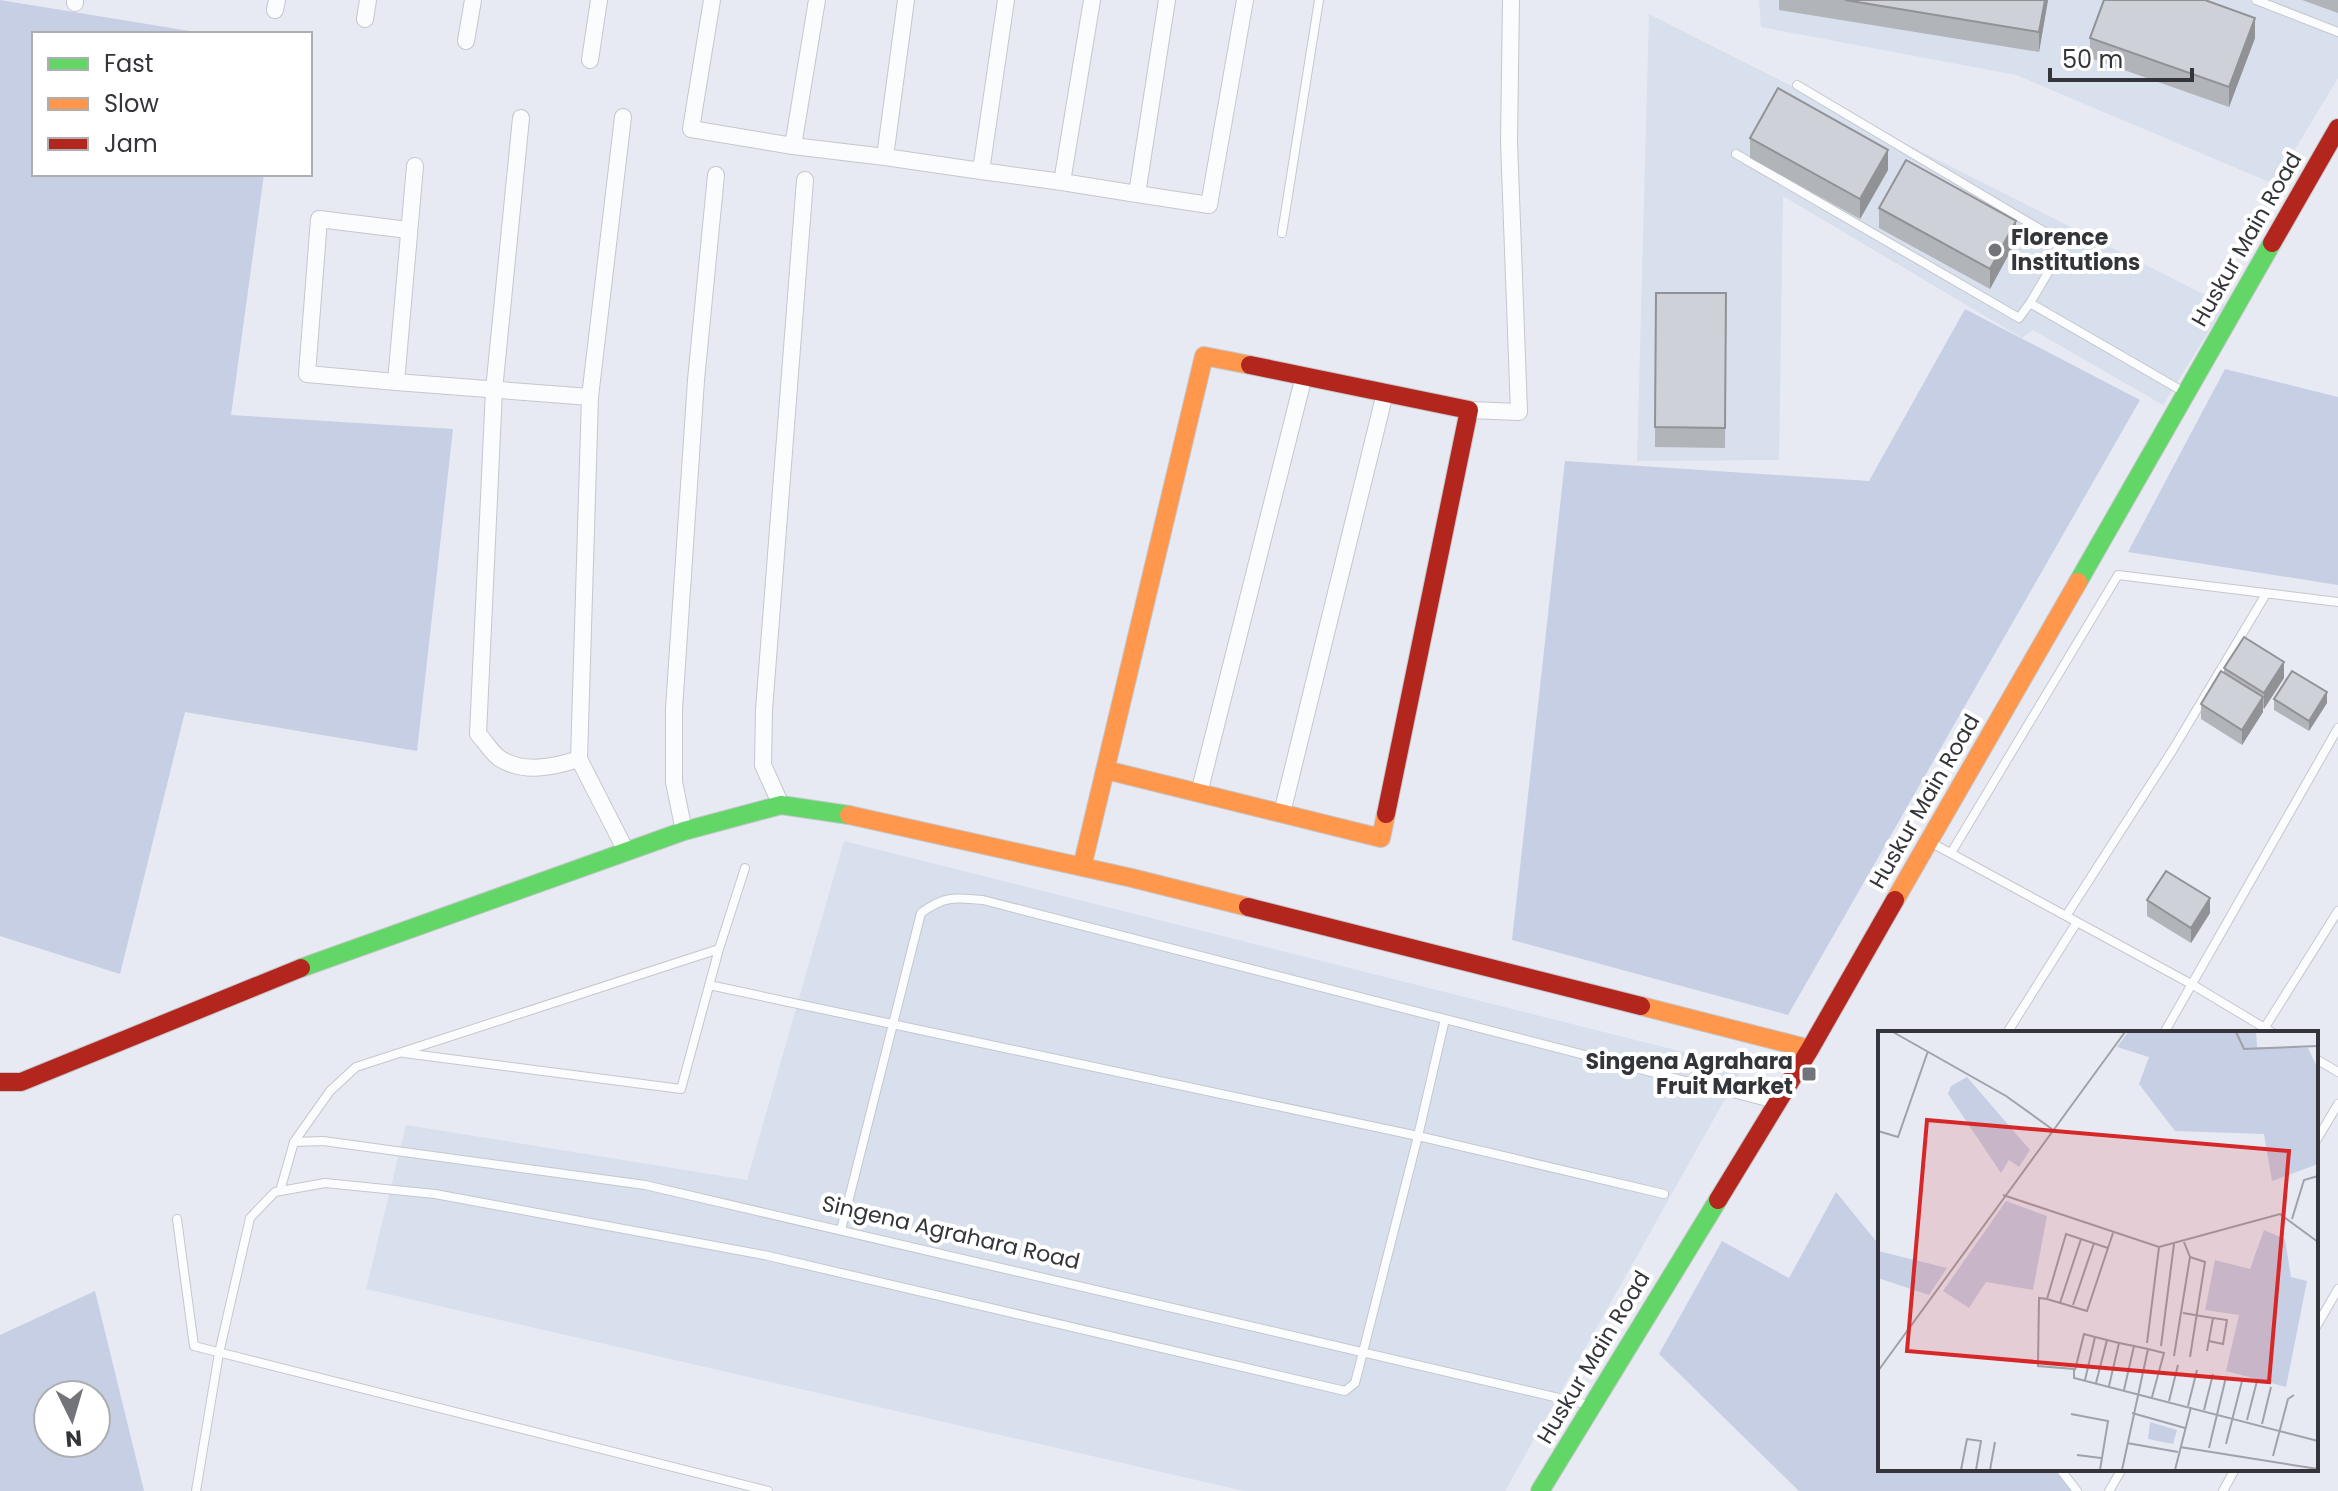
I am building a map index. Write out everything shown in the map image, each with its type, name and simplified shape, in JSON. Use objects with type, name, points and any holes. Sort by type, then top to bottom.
[{"type":"street","points":[[365,19],[368,0]]},
{"type":"street","points":[[466,41],[473,0]]},
{"type":"street","points":[[590,60],[599,0]]},
{"type":"street","points":[[712,0],[691,129],[1209,205],[1245,0]]},
{"type":"street","points":[[793,146],[817,0]]},
{"type":"street","points":[[885,157],[906,0]]},
{"type":"street","points":[[981,171],[1006,0]]},
{"type":"street","points":[[1062,182],[1092,0]]},
{"type":"street","points":[[1137,194],[1167,0]]},
{"type":"street","points":[[1082,867],[1204,356],[1469,410],[1519,412],[1509,142],[1511,0]]},
{"type":"street","points":[[623,117],[590,397],[579,759],[626,851]]},
{"type":"street","points":[[521,118],[494,390],[478,734],[499,758],[523,767],[557,766],[579,759]]},
{"type":"street","name":"Huskur Main Road","points":[[1540,1491],[1810,1049],[2338,128]]},
{"type":"street","points":[[396,382],[415,166]]},
{"type":"street","points":[[684,831],[674,782],[674,709],[696,380],[716,175]]},
{"type":"street","points":[[781,805],[763,765],[764,710],[805,180]]},
{"type":"street","points":[[408,230],[319,219],[307,374],[590,397]]},
{"type":"street","points":[[1199,793],[1304,376]]},
{"type":"street","points":[[1282,813],[1385,393]]},
{"type":"street","points":[[1106,770],[1381,838],[1469,410]]},
{"type":"street","points":[[0,1082],[21,1082],[290,972],[626,851],[684,831],[781,805],[859,817],[1082,867],[1810,1049]]},
{"type":"lane","points":[[1282,233],[1319,0]]},
{"type":"lane","points":[[2256,0],[2338,32]]},
{"type":"lane","points":[[1736,154],[2019,318],[2065,244],[1797,85]]},
{"type":"lane","points":[[2030,303],[2185,393]]},
{"type":"lane","points":[[1951,853],[2118,575],[2338,602]]},
{"type":"lane","points":[[2066,916],[2172,751],[2266,594]]},
{"type":"lane","points":[[2165,1031],[2338,728]]},
{"type":"lane","points":[[1929,841],[2193,985],[2266,1031],[2338,911]]},
{"type":"lane","points":[[398,1053],[681,1089],[719,949],[745,868]]},
{"type":"lane","points":[[841,1230],[921,913],[936,902],[955,897],[983,900],[1776,1104]]},
{"type":"lane","points":[[2008,1031],[2077,922]]},
{"type":"lane","points":[[280,1191],[294,1142],[330,1091],[356,1067],[719,949]]},
{"type":"lane","points":[[709,985],[1418,1136],[1664,1194]]},
{"type":"lane","points":[[196,1491],[219,1353],[250,1218],[275,1192],[325,1183],[435,1194],[764,1255],[1345,1391],[1355,1383],[1445,1019]]},
{"type":"lane","points":[[2318,1060],[2338,1072]]},
{"type":"lane","points":[[2318,1138],[2338,1104]]},
{"type":"lane","name":"Singena Agrahara Road","points":[[294,1142],[323,1141],[645,1185],[1592,1406]]},
{"type":"lane","points":[[177,1219],[194,1346],[768,1491]]},
{"type":"lane","points":[[2318,1324],[2338,1289]]},
{"type":"lane","points":[[2062,1471],[2077,1491]]},
{"type":"lane","points":[[2109,1491],[2121,1471]]},
{"type":"lane","points":[[2223,1491],[2234,1471]]},
{"type":"shaded area","points":[[0,0],[196,32],[32,32],[32,176],[264,176],[231,415],[453,429],[417,751],[185,712],[120,974],[0,936]]},
{"type":"shaded area","points":[[1759,0],[2338,0],[2338,78],[2274,184],[2016,75],[1761,27]]},
{"type":"shaded area","name":"Florence Institutions","points":[[1649,14],[2225,305],[2163,405],[2033,330],[2022,338],[1783,196],[1779,460],[1637,461]]},
{"type":"shaded area","points":[[1965,309],[2140,400],[1788,1015],[1512,940],[1565,461],[1869,481]]},
{"type":"shaded area","points":[[2225,369],[2338,397],[2338,585],[2128,552]]},
{"type":"shaded area","points":[[844,841],[1743,1067],[1505,1491],[1244,1491],[366,1289],[406,1125],[747,1180]]},
{"type":"shaded area","points":[[1836,1192],[1878,1244],[1878,1471],[2061,1471],[2077,1491],[1799,1491],[1659,1354],[1722,1241],[1789,1278]]},
{"type":"shaded area","points":[[95,1291],[144,1491],[0,1491],[0,1335]]},
{"type":"building","points":[[1845,0],[2045,0],[2039,32]]},
{"type":"building","points":[[2104,0],[2205,0],[2255,18],[2229,87],[2090,38]]},
{"type":"building","points":[[1778,88],[1888,150],[1860,199],[1750,138]]},
{"type":"building","points":[[1906,160],[2016,221],[1990,269],[1879,208]]},
{"type":"building","points":[[1656,293],[1726,293],[1725,428],[1655,427]]},
{"type":"building","points":[[2244,637],[2284,662],[2264,693],[2224,668]]},
{"type":"building","points":[[2221,671],[2263,697],[2242,730],[2201,704]]},
{"type":"building","points":[[2292,671],[2327,692],[2309,721],[2274,699]]},
{"type":"building","points":[[2166,871],[2210,898],[2191,928],[2147,900]]},
{"type":"traffic: fast","points":[[2078,582],[2272,243]]},
{"type":"traffic: fast","points":[[301,968],[684,831],[781,805],[849,815]]},
{"type":"traffic: fast","points":[[1540,1491],[1718,1200]]},
{"type":"traffic: slow","points":[[1082,867],[1204,356],[1250,365]]},
{"type":"traffic: slow","points":[[1895,900],[2078,582]]},
{"type":"traffic: slow","points":[[1106,770],[1381,838],[1386,814]]},
{"type":"traffic: slow","points":[[849,815],[1248,907]]},
{"type":"traffic: slow","points":[[1641,1006],[1810,1049]]},
{"type":"traffic: jam","points":[[2272,243],[2338,128]]},
{"type":"traffic: jam","points":[[1250,365],[1469,410],[1386,814]]},
{"type":"traffic: jam","points":[[1718,1200],[1810,1049],[1895,900]]},
{"type":"traffic: jam","points":[[1248,907],[1641,1006]]},
{"type":"traffic: jam","points":[[0,1082],[21,1082],[301,968]]},
{"type":"place","name":"Florence Institutions","points":[[1995,250]]},
{"type":"place","name":"Singena Agrahara Fruit Market","points":[[1809,1074]]}]
